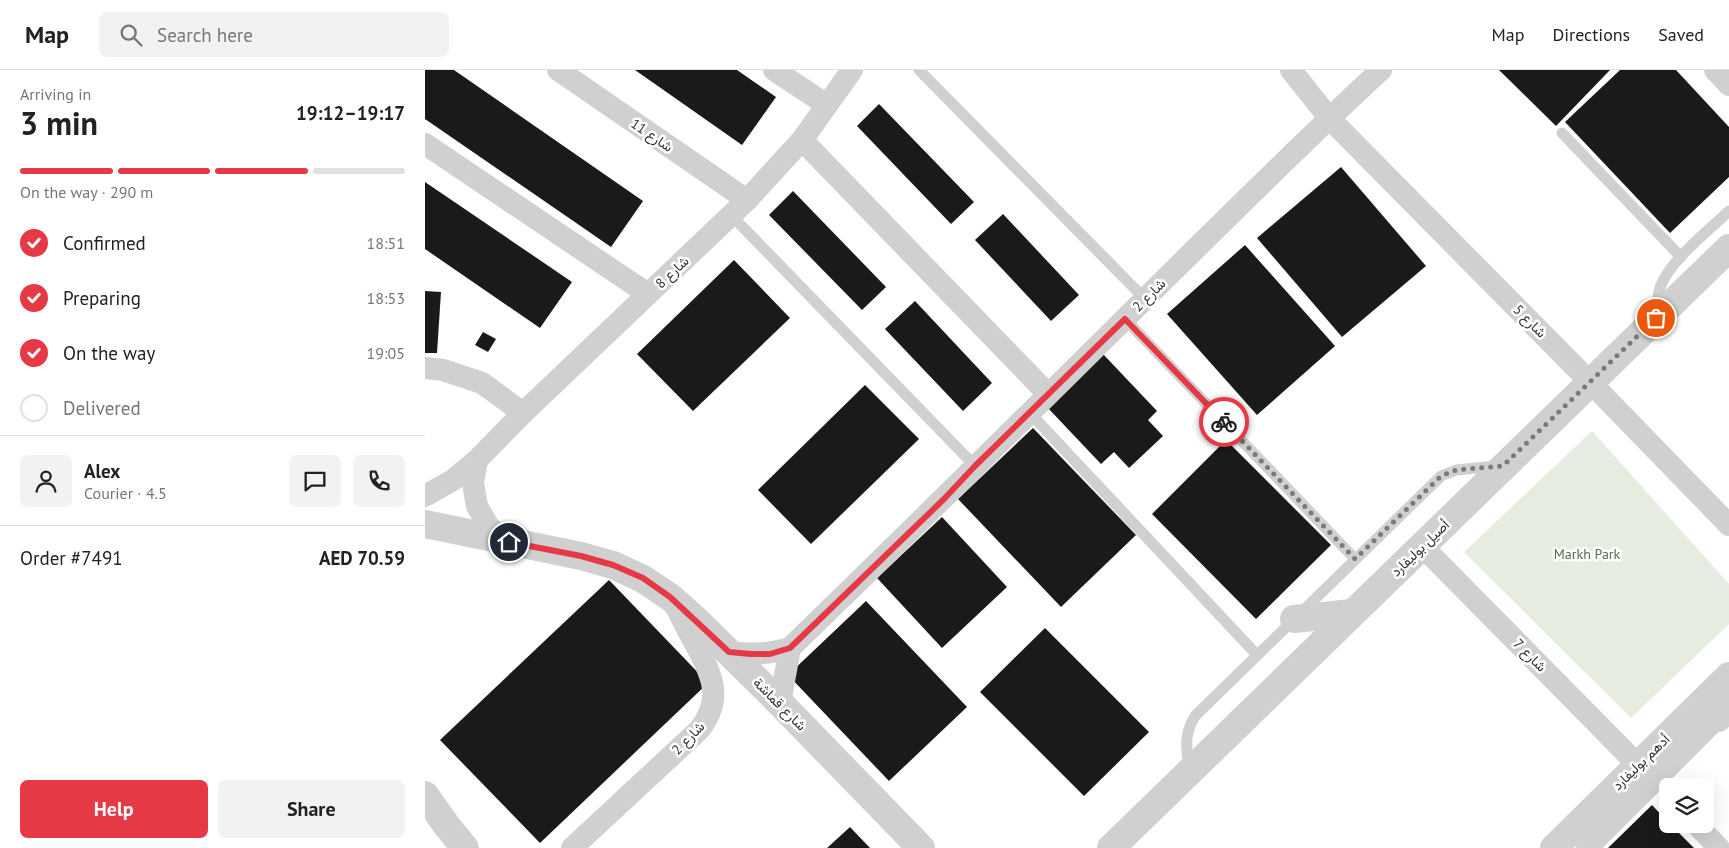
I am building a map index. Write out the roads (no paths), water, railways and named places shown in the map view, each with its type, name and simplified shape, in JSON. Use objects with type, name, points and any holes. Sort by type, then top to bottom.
[{"type":"street","name":"شارع 11","points":[[557,70],[739,208]]},
{"type":"street","points":[[774,70],[827,105]]},
{"type":"street","name":"شارع 8","points":[[425,496],[453,480],[477,460],[523,413],[739,208],[802,140],[851,70]]},
{"type":"street","name":"شارع 5","points":[[1291,70],[1329,118],[1729,524]]},
{"type":"street","name":"شارع 2","points":[[790,648],[944,499],[1029,412],[1329,118],[1381,70]]},
{"type":"street","points":[[1715,70],[1729,84]]},
{"type":"street","points":[[802,140],[1048,394]]},
{"type":"street","points":[[425,144],[648,294]]},
{"type":"street","name":"أصيل بوليفارد","points":[[1111,848],[1729,248]]},
{"type":"street","points":[[425,368],[443,370],[482,383],[523,413]]},
{"type":"street","points":[[477,460],[473,483],[477,506],[489,527],[509,542]]},
{"type":"street","name":"شارع قماشة","points":[[425,524],[581,556],[613,565],[643,578],[670,597],[729,652],[921,848]]},
{"type":"street","name":"شارع 7","points":[[1422,546],[1653,780]]},
{"type":"street","name":"شارع 2","points":[[572,848],[699,730],[710,714],[714,694],[711,674],[670,597]]},
{"type":"street","points":[[1294,619],[1352,613]]},
{"type":"street","points":[[729,652],[770,654],[790,648],[780,703]]},
{"type":"street","name":"أدهم بوليفارد","points":[[1554,848],[1653,780],[1729,676]]},
{"type":"street","points":[[1587,848],[1723,712],[1729,688]]},
{"type":"street","points":[[425,795],[465,848]]},
{"type":"street","points":[[1705,833],[1719,848]]},
{"type":"lane","points":[[919,70],[1145,299]]},
{"type":"lane","points":[[1562,133],[1681,257]]},
{"type":"lane","points":[[739,208],[975,466]]},
{"type":"lane","points":[[1656,318],[1661,285],[1669,270],[1729,211]]},
{"type":"lane","points":[[1125,319],[1355,559]]},
{"type":"lane","points":[[1029,412],[1257,655]]},
{"type":"lane","points":[[1189,771],[1186,743],[1187,733],[1195,716],[1355,559],[1441,476],[1456,470],[1503,466]]},
{"type":"park label","name":"Markh Park","points":[[1587,554]]}]
